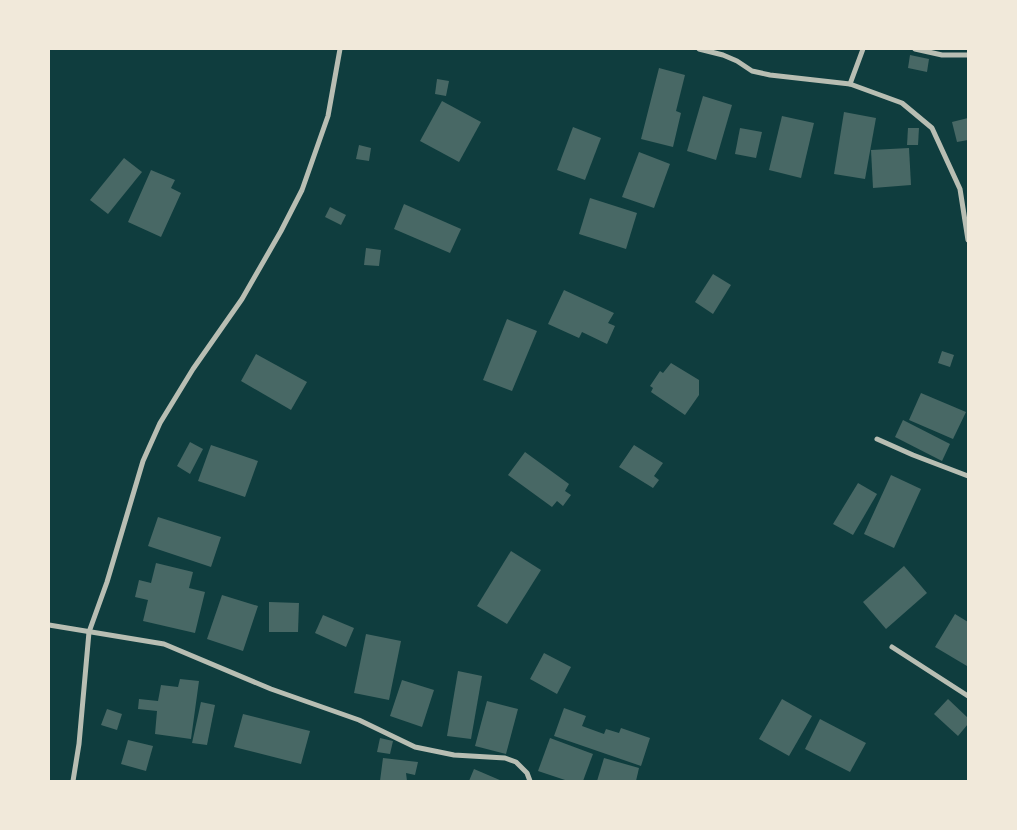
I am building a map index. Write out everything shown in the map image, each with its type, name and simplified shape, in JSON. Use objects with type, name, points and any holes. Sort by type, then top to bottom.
[{"type":"street","points":[[73,781],[79,744],[89,632],[107,582],[143,461],[160,423],[242,299],[302,190],[328,116],[340,49]]},
{"type":"street","points":[[699,49],[723,55],[737,61],[752,71],[770,75],[850,84],[902,103],[932,128],[960,189],[968,240]]},
{"type":"street","points":[[850,84],[863,49]]},
{"type":"street","points":[[914,49],[942,55],[968,55]]},
{"type":"street","points":[[877,439],[968,476]]},
{"type":"street","points":[[49,625],[164,644],[271,689],[359,720],[415,747],[454,755],[505,758],[516,762],[527,773],[530,781]]},
{"type":"street","points":[[892,647],[968,696]]},
{"type":"building","points":[[910,55],[929,59],[927,72],[908,68]]},
{"type":"building","points":[[659,68],[685,75],[676,111],[681,113],[673,147],[641,139]]},
{"type":"building","points":[[437,79],[449,81],[446,96],[435,94]]},
{"type":"building","points":[[703,96],[732,105],[716,160],[687,151]]},
{"type":"building","points":[[442,101],[481,122],[459,162],[420,141]]},
{"type":"building","points":[[844,112],[876,118],[865,179],[834,174]]},
{"type":"building","points":[[782,116],[814,123],[801,178],[769,170]]},
{"type":"building","points":[[968,118],[968,140],[957,142],[952,122]]},
{"type":"building","points":[[573,127],[601,138],[585,180],[557,170]]},
{"type":"building","points":[[740,128],[762,132],[756,158],[735,154]]},
{"type":"building","points":[[908,128],[919,128],[918,145],[907,145]]},
{"type":"building","points":[[359,145],[371,148],[369,161],[356,159]]},
{"type":"building","points":[[909,148],[911,185],[873,188],[871,150]]},
{"type":"building","points":[[639,152],[670,164],[654,208],[622,197]]},
{"type":"building","points":[[124,158],[142,172],[108,214],[90,200]]},
{"type":"building","points":[[151,170],[175,180],[171,188],[181,193],[161,237],[128,222]]},
{"type":"building","points":[[590,198],[637,213],[626,249],[579,234]]},
{"type":"building","points":[[404,204],[461,229],[450,253],[394,229]]},
{"type":"building","points":[[330,207],[346,215],[341,225],[325,217]]},
{"type":"building","points":[[366,248],[381,250],[379,266],[364,265]]},
{"type":"building","points":[[713,274],[731,285],[713,314],[695,302]]},
{"type":"building","points":[[564,290],[614,313],[608,323],[615,326],[607,344],[582,332],[579,338],[548,324]]},
{"type":"building","points":[[507,319],[537,331],[512,391],[483,380]]},
{"type":"building","points":[[942,351],[954,355],[950,367],[938,363]]},
{"type":"building","points":[[256,354],[307,382],[291,410],[241,381]]},
{"type":"building","points":[[671,363],[699,380],[699,395],[685,415],[651,392],[653,388],[650,386],[660,371],[663,373]]},
{"type":"building","points":[[921,393],[966,412],[953,439],[909,420]]},
{"type":"building","points":[[903,420],[950,444],[942,461],[895,437]]},
{"type":"building","points":[[190,442],[203,449],[190,474],[177,466]]},
{"type":"building","points":[[211,445],[258,461],[245,497],[198,481]]},
{"type":"building","points":[[634,445],[663,463],[654,476],[659,480],[653,488],[619,467]]},
{"type":"building","points":[[525,452],[569,484],[565,491],[571,495],[563,506],[557,501],[552,507],[508,475]]},
{"type":"building","points":[[891,475],[921,489],[894,548],[864,534]]},
{"type":"building","points":[[858,483],[877,494],[853,535],[833,524]]},
{"type":"building","points":[[158,517],[221,537],[211,567],[148,546]]},
{"type":"building","points":[[511,551],[541,570],[507,624],[477,606]]},
{"type":"building","points":[[156,563],[193,572],[189,588],[205,592],[195,633],[143,621],[148,600],[135,597],[139,580],[151,583]]},
{"type":"building","points":[[904,566],[927,593],[886,629],[863,602]]},
{"type":"building","points":[[222,595],[258,606],[243,651],[207,639]]},
{"type":"building","points":[[269,602],[299,603],[298,632],[269,632]]},
{"type":"building","points":[[955,614],[968,622],[967,666],[935,647]]},
{"type":"building","points":[[323,615],[354,628],[346,647],[315,633]]},
{"type":"building","points":[[366,634],[401,641],[389,700],[354,693]]},
{"type":"building","points":[[544,653],[571,667],[557,694],[530,679]]},
{"type":"building","points":[[458,671],[482,676],[471,739],[447,736]]},
{"type":"building","points":[[180,679],[199,681],[191,739],[155,734],[157,711],[138,709],[139,699],[158,701],[161,685],[178,687]]},
{"type":"building","points":[[402,680],[434,690],[422,727],[390,716]]},
{"type":"building","points":[[782,699],[812,716],[789,756],[759,739]]},
{"type":"building","points":[[948,699],[968,718],[968,724],[958,736],[934,714]]},
{"type":"building","points":[[487,701],[518,709],[506,754],[475,746]]},
{"type":"building","points":[[201,702],[215,705],[207,745],[192,743]]},
{"type":"building","points":[[564,708],[586,716],[582,726],[604,734],[606,729],[619,733],[621,728],[650,738],[641,766],[554,736]]},
{"type":"building","points":[[107,709],[122,714],[117,730],[101,725]]},
{"type":"building","points":[[243,714],[310,731],[301,764],[234,747]]},
{"type":"building","points":[[820,719],[866,743],[850,772],[805,749]]},
{"type":"building","points":[[380,738],[393,741],[390,754],[377,752]]},
{"type":"building","points":[[550,738],[593,754],[583,781],[568,781],[538,771]]},
{"type":"building","points":[[128,740],[153,746],[146,771],[121,764]]},
{"type":"building","points":[[383,758],[418,762],[415,775],[406,773],[407,781],[380,781]]},
{"type":"building","points":[[604,758],[639,768],[636,781],[597,781]]},
{"type":"building","points":[[474,769],[502,781],[469,781]]}]
